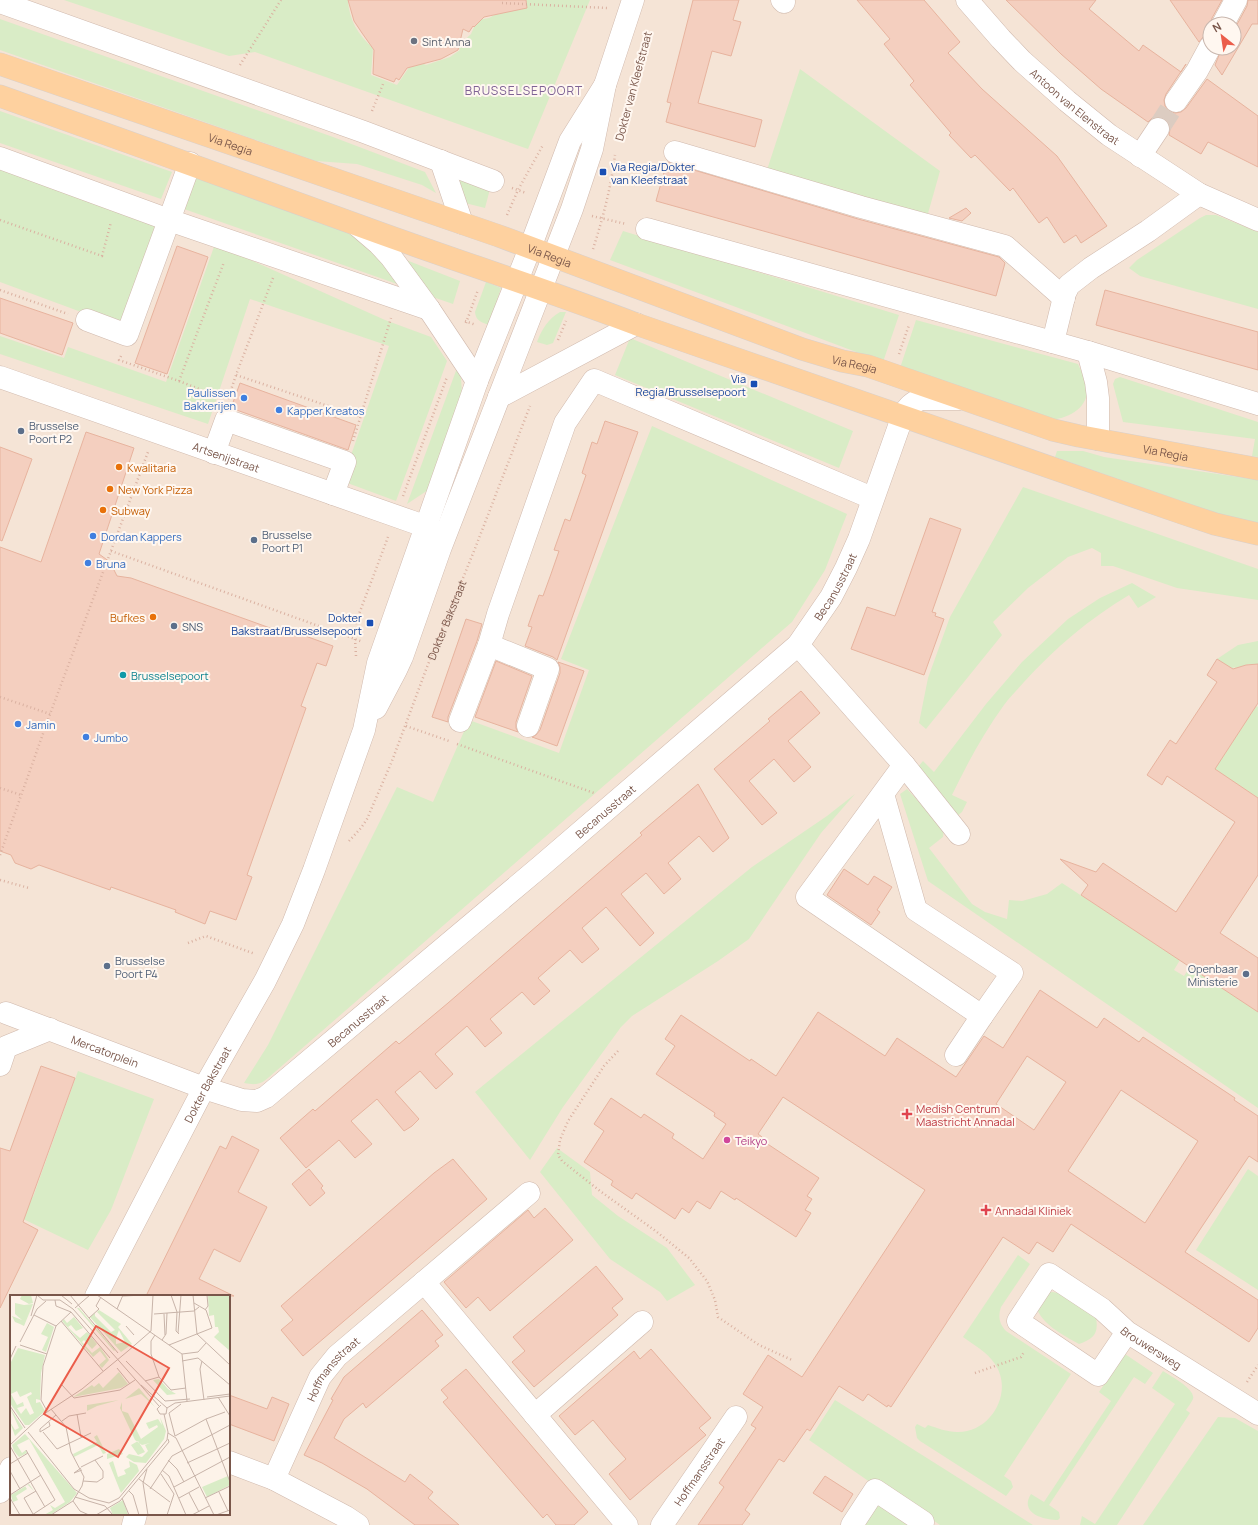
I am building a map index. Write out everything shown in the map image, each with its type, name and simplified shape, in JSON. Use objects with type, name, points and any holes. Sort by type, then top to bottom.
[{"type":"main road","name":"Via Regia","points":[[0,64],[555,256],[802,349],[842,361],[868,366],[1053,430],[1258,469]]},
{"type":"main road","points":[[0,96],[190,163],[356,224],[517,280],[636,324],[1175,511],[1255,536]]},
{"type":"street","name":"Antoon van Elenstraat","points":[[967,0],[1001,39],[1044,81],[1088,118],[1140,156],[1199,194],[1258,220]]},
{"type":"street","points":[[1227,16],[1236,0]]},
{"type":"street","points":[[0,2],[364,132],[493,181]]},
{"type":"street","points":[[555,256],[592,149],[605,85],[632,5]]},
{"type":"street","points":[[1176,101],[1205,56]]},
{"type":"street","points":[[530,248],[570,141],[605,85]]},
{"type":"street","points":[[1140,156],[1158,129]]},
{"type":"street","points":[[675,152],[861,207],[1004,246],[1064,298]]},
{"type":"street","points":[[0,158],[169,220],[429,309]]},
{"type":"street","points":[[441,161],[462,223]]},
{"type":"street","points":[[87,320],[127,335],[190,163]]},
{"type":"street","points":[[1053,342],[1064,298],[1069,285],[1199,194]]},
{"type":"street","points":[[356,224],[386,251],[429,309],[477,381]]},
{"type":"street","points":[[648,229],[1088,352],[1258,404]]},
{"type":"street","name":"Dokter Bakstraat","points":[[97,1295],[204,1088],[266,981],[293,924],[364,730],[378,663],[477,381],[530,248]]},
{"type":"street","name":"Dokter Bakstraat","points":[[364,730],[396,670],[440,550],[555,256]]},
{"type":"street","points":[[499,397],[636,324]]},
{"type":"street","points":[[1088,352],[1096,382],[1098,398],[1098,439]]},
{"type":"street","name":"Artsenijstraat","points":[[0,377],[155,432],[180,448],[214,453],[427,527]]},
{"type":"street","points":[[460,720],[489,645],[498,614],[565,423],[594,380],[872,498]]},
{"type":"street","name":"Becanusstraat","points":[[204,1088],[249,1101],[257,1101],[266,1096],[541,866],[798,645],[831,597],[846,568],[859,539],[872,498],[907,408],[916,400],[922,399],[962,399]]},
{"type":"street","points":[[214,453],[226,420],[345,462],[333,494]]},
{"type":"street","points":[[427,527],[438,536],[440,550]]},
{"type":"street","points":[[489,645],[548,669],[528,726]]},
{"type":"street","points":[[798,645],[904,765],[959,834]]},
{"type":"street","points":[[904,765],[807,898],[982,1016]]},
{"type":"street","points":[[883,794],[916,910],[1012,973],[956,1055]]},
{"type":"street","name":"Mercatorplein","points":[[6,1013],[204,1088]]},
{"type":"street","points":[[0,1065],[6,1047],[50,1030]]},
{"type":"street","name":"Hoffmansstraat","points":[[274,1479],[320,1377],[327,1367],[337,1356],[529,1193]]},
{"type":"street","name":"Brouwersweg","points":[[1127,1332],[1098,1375],[1018,1320],[1049,1274],[1102,1309],[1127,1332],[1258,1414]]},
{"type":"street","points":[[424,1282],[626,1525]]},
{"type":"street","points":[[535,1415],[642,1322]]},
{"type":"street","name":"Hoffmansstraat","points":[[662,1525],[736,1417]]},
{"type":"street","points":[[230,1462],[274,1479],[346,1517],[358,1525]]},
{"type":"street","points":[[0,1492],[7,1468]]},
{"type":"street","points":[[852,1525],[875,1490],[922,1523]]},
{"type":"street","points":[[133,1525],[136,1515]]},
{"type":"path","points":[[228,84],[281,0]]},
{"type":"path","points":[[502,3],[632,5]]},
{"type":"path","name":"Dokter van Kleefstraat","points":[[622,118],[646,37]]},
{"type":"path","points":[[364,132],[383,84]]},
{"type":"path","name":"Dokter van Kleefstraat","points":[[603,219],[612,180],[615,153]]},
{"type":"path","points":[[0,220],[102,256],[116,200]]},
{"type":"path","points":[[179,381],[232,241]]},
{"type":"path","points":[[280,258],[236,375],[361,417]]},
{"type":"path","points":[[0,290],[87,320]]},
{"type":"path","points":[[345,462],[361,417],[397,298]]},
{"type":"path","points":[[127,335],[119,360],[227,400]]},
{"type":"path","points":[[396,516],[457,350]]},
{"type":"path","name":"Dokter Bakstraat","points":[[348,841],[361,828],[367,819],[406,726],[427,667],[474,553],[543,373]]},
{"type":"path","points":[[0,855],[50,714],[155,432]]},
{"type":"path","points":[[111,551],[344,634]]},
{"type":"path","points":[[0,697],[50,714]]},
{"type":"path","points":[[406,726],[617,801]]},
{"type":"path","points":[[0,788],[21,795]]},
{"type":"path","points":[[0,880],[29,888]]},
{"type":"path","points":[[188,943],[206,936],[234,946]]},
{"type":"path","points":[[618,1051],[604,1066],[568,1121],[560,1140],[558,1154],[562,1161],[600,1191],[657,1232],[689,1258],[707,1281],[715,1300],[718,1317],[758,1345],[792,1360]]},
{"type":"path","points":[[975,1373],[1021,1357]]},
{"type":"path","points":[[1245,1385],[1258,1365]]},
{"type":"shaded area","points":[[0,0],[1258,0],[1258,1525],[0,1525]]},
{"type":"green space","points":[[64,0],[348,0],[350,14],[355,27],[373,48],[371,75],[397,85],[414,60],[426,65],[450,57],[460,50],[458,46],[471,34],[477,20],[489,18],[498,13],[498,0],[590,0],[528,149],[255,52],[229,56]]},
{"type":"green space","points":[[0,19],[333,137],[425,172],[436,193],[422,185],[357,164],[316,161],[0,50]]},
{"type":"green space","points":[[800,69],[940,171],[927,217],[766,173]]},
{"type":"green space","points":[[0,111],[172,172],[161,199],[0,143]]},
{"type":"green space","points":[[0,165],[157,223],[119,326],[0,282]]},
{"type":"green space","points":[[197,176],[352,233],[365,242],[400,285],[184,209]]},
{"type":"green space","points":[[456,176],[490,189],[485,208],[465,203]]},
{"type":"green space","points":[[1206,215],[1216,215],[1258,232],[1258,309],[1140,276],[1129,268],[1137,260]]},
{"type":"green space","points":[[623,231],[899,315],[883,362],[610,260]]},
{"type":"green space","points":[[215,244],[385,320],[431,337],[447,361],[396,501],[342,481],[389,346],[250,299],[208,424],[0,354],[0,336],[64,358],[68,347],[166,382]]},
{"type":"green space","points":[[401,258],[460,281],[453,304],[427,295]]},
{"type":"green space","points":[[486,282],[501,288],[489,325],[481,322],[475,312]]},
{"type":"green space","points":[[560,312],[566,312],[553,343],[547,345],[537,342],[546,325]]},
{"type":"green space","points":[[916,320],[1078,364],[1085,378],[1087,395],[1081,407],[1076,411],[1063,418],[1049,420],[900,368]]},
{"type":"green space","points":[[630,338],[853,431],[839,468],[615,375]]},
{"type":"green space","points":[[457,368],[461,378],[462,393],[428,490],[407,504]]},
{"type":"green space","points":[[1120,377],[1258,422],[1258,457],[1252,456],[1255,439],[1123,422],[1113,384],[1115,379]]},
{"type":"green space","points":[[652,426],[847,514],[825,570],[792,622],[268,1078],[257,1084],[244,1083],[268,1045],[397,787],[433,802],[469,720],[559,753],[589,670],[561,659]]},
{"type":"green space","points":[[1057,451],[1083,451],[1104,457],[1258,480],[1258,524],[1236,520],[1055,457]]},
{"type":"green space","points":[[1023,487],[1258,569],[1258,600],[1177,588],[1113,566],[1101,566],[1101,553],[1092,548],[1068,557],[1028,588],[993,622],[1002,635],[926,729],[919,723],[928,678],[950,617]]},
{"type":"green space","points":[[1132,583],[1156,597],[1138,608],[1129,595],[1114,604],[1086,624],[1048,657],[1004,705],[976,749],[952,795],[967,802],[962,812],[956,817],[916,769],[923,761],[934,772],[986,704],[1022,662],[1068,619],[1100,598]]},
{"type":"green space","points":[[1258,641],[1258,668],[1248,664],[1240,671],[1234,667],[1232,669],[1217,659],[1238,645]]},
{"type":"green space","points":[[1256,706],[1258,707],[1258,798],[1205,763],[1224,755]]},
{"type":"green space","points":[[907,789],[944,829],[943,837],[929,848],[972,904],[985,912],[1007,919],[1009,900],[1022,901],[1047,894],[1062,883],[1180,960],[1174,970],[1184,976],[1190,967],[1258,1012],[1258,1108],[928,881],[900,794]]},
{"type":"green space","points":[[855,794],[821,833],[749,939],[718,961],[632,1016],[621,1027],[563,1107],[530,1160],[475,1092],[752,867],[827,816]]},
{"type":"green space","points":[[78,1071],[154,1099],[111,1210],[88,1250],[0,1208],[0,1185],[33,1197]]},
{"type":"green space","points":[[557,1148],[590,1172],[592,1195],[618,1216],[667,1248],[695,1285],[667,1301],[660,1292],[610,1259],[540,1172]]},
{"type":"green space","points":[[1248,1169],[1258,1176],[1258,1290],[1196,1250]]},
{"type":"green space","points":[[1018,1255],[1030,1264],[1001,1307],[999,1317],[1001,1323],[1006,1331],[1071,1374],[1004,1476],[1011,1481],[1013,1487],[1006,1496],[920,1441],[917,1438],[915,1427],[917,1424],[925,1428],[928,1425],[953,1432],[969,1431],[980,1426],[996,1409],[1002,1387],[1000,1375],[995,1364],[980,1349],[963,1337]]},
{"type":"green space","points":[[1046,1293],[1060,1293],[1096,1318],[1096,1332],[1091,1338],[1079,1344],[1048,1324],[1036,1306]]},
{"type":"green space","points":[[1125,1354],[1153,1373],[1145,1384],[1134,1377],[1049,1505],[1059,1512],[1060,1518],[1058,1520],[1052,1520],[1034,1514],[1030,1511],[1028,1506],[1028,1501],[1031,1494],[1044,1502],[1111,1401],[1099,1392]]},
{"type":"green space","points":[[1163,1371],[1182,1383],[1191,1391],[1193,1399],[1186,1410],[1190,1413],[1117,1525],[1080,1525],[1082,1516],[1095,1524],[1175,1404],[1152,1388]]},
{"type":"green space","points":[[835,1400],[1033,1525],[940,1525],[924,1514],[916,1525],[856,1525],[880,1489],[809,1440]]},
{"type":"green space","points":[[1218,1417],[1235,1418],[1258,1431],[1258,1525],[1143,1525]]},
{"type":"building","name":"Sint Anna","points":[[348,0],[526,0],[527,8],[484,17],[474,27],[473,26],[469,32],[463,29],[458,50],[441,59],[407,68],[399,80],[396,78],[394,82],[373,74],[374,50],[354,21]]},
{"type":"building","points":[[693,0],[739,0],[733,20],[741,22],[731,56],[712,51],[698,103],[762,120],[755,147],[666,122],[671,103],[667,102]]},
{"type":"building","points":[[857,0],[924,0],[960,42],[948,53],[982,89],[1057,156],[1107,226],[1081,243],[1076,235],[1064,243],[1047,217],[1039,223],[1013,188],[1010,191],[975,155],[971,158],[949,135],[951,133],[910,85],[914,81],[884,44],[890,39]]},
{"type":"building","points":[[1006,0],[1096,0],[1089,9],[1139,51],[1143,45],[1181,72],[1166,94],[1164,100],[1165,106],[1169,111],[1175,113],[1181,112],[1186,108],[1207,79],[1258,116],[1258,167],[1208,142],[1201,154],[1169,135],[1169,124],[1165,119],[1158,117],[1152,118],[1148,122],[1101,89],[1061,54]]},
{"type":"building","points":[[1170,0],[1222,0],[1213,16],[1202,16],[1202,38],[1199,42]]},
{"type":"building","points":[[1248,0],[1258,0],[1258,24],[1252,24],[1242,41],[1242,16],[1247,6]]},
{"type":"building","points":[[1219,56],[1233,56],[1222,75],[1215,65]]},
{"type":"building","points":[[667,162],[858,219],[999,257],[1005,263],[996,296],[656,201]]},
{"type":"building","points":[[966,208],[971,213],[962,221],[949,218]]},
{"type":"building","points":[[177,246],[208,257],[167,374],[135,363]]},
{"type":"building","points":[[1105,290],[1258,332],[1258,370],[1096,325]]},
{"type":"building","points":[[0,298],[73,323],[62,355],[0,333]]},
{"type":"building","points":[[240,383],[356,425],[348,450],[231,408]]},
{"type":"building","points":[[605,421],[638,432],[557,660],[525,646],[532,627],[528,626],[539,595],[543,596],[559,551],[554,550],[565,519],[570,521],[586,475],[582,473],[592,442],[597,444]]},
{"type":"building","name":"Brusselsepoort","points":[[86,432],[134,448],[99,554],[110,562],[117,576],[131,578],[284,633],[286,629],[333,646],[326,666],[317,663],[301,706],[306,708],[247,875],[252,877],[236,920],[210,911],[205,924],[175,912],[176,910],[111,887],[110,890],[39,865],[31,869],[15,863],[11,855],[0,851],[0,547],[41,562]]},
{"type":"building","points":[[0,447],[32,459],[2,541],[0,540]]},
{"type":"building","points":[[930,518],[961,529],[932,612],[936,613],[935,616],[944,619],[924,675],[851,649],[867,607],[895,616]]},
{"type":"building","points":[[466,619],[482,624],[448,717],[448,722],[432,717]]},
{"type":"building","points":[[1217,659],[1233,669],[1246,665],[1258,664],[1258,703],[1215,769],[1258,798],[1258,875],[1220,933],[1258,958],[1258,1012],[1081,895],[1088,885],[1060,859],[1096,872],[1103,863],[1176,912],[1235,822],[1167,776],[1162,785],[1147,775],[1170,740],[1176,744],[1217,682],[1207,675]]},
{"type":"building","points":[[496,661],[532,676],[516,722],[518,732],[475,717]]},
{"type":"building","points":[[558,662],[584,671],[557,746],[532,737],[540,730],[560,673]]},
{"type":"building","points":[[801,691],[820,713],[788,741],[811,767],[794,782],[774,759],[749,781],[777,813],[762,825],[714,769],[770,721],[768,719]]},
{"type":"building","points":[[698,784],[729,838],[713,852],[699,836],[668,863],[681,879],[664,894],[646,873],[621,894],[654,933],[640,946],[606,907],[582,928],[599,949],[582,963],[570,950],[538,978],[550,991],[534,1005],[522,992],[490,1019],[502,1033],[485,1047],[467,1026],[435,1054],[453,1074],[436,1089],[420,1071],[395,1092],[419,1119],[412,1126],[404,1131],[377,1099],[351,1121],[372,1144],[355,1158],[339,1140],[306,1168],[280,1138],[313,1109],[315,1111],[396,1041],[399,1044],[448,1003],[642,835],[640,833]]},
{"type":"building","points":[[844,869],[868,885],[874,876],[892,887],[877,910],[880,912],[871,925],[827,895]]},
{"type":"building","points":[[1040,990],[1097,1028],[1104,1018],[1139,1042],[1143,1037],[1235,1098],[1234,1100],[1258,1116],[1258,1162],[1249,1156],[1185,1252],[1258,1300],[1258,1328],[1249,1342],[1071,1224],[1053,1252],[1037,1242],[1029,1254],[1003,1237],[891,1407],[888,1405],[887,1407],[868,1394],[863,1401],[839,1386],[810,1431],[807,1429],[784,1462],[779,1459],[745,1510],[750,1514],[742,1525],[698,1525],[724,1487],[719,1483],[756,1428],[751,1425],[763,1407],[743,1394],[768,1355],[802,1377],[925,1190],[783,1097],[758,1134],[762,1137],[760,1139],[819,1178],[807,1196],[812,1199],[805,1210],[811,1213],[796,1237],[736,1198],[735,1200],[721,1191],[710,1209],[697,1201],[689,1213],[682,1208],[675,1219],[636,1193],[632,1199],[611,1185],[613,1181],[584,1162],[604,1131],[594,1124],[611,1098],[641,1118],[644,1114],[674,1134],[672,1138],[703,1159],[726,1124],[714,1116],[715,1113],[656,1074],[675,1046],[665,1039],[681,1015],[750,1061],[751,1059],[776,1076],[818,1012],[885,1056],[897,1038],[956,1077],[984,1036],[1003,1048]],"holes":[[[1027,1056],[1066,1082],[1034,1130],[996,1104]],[[1121,1090],[1198,1141],[1145,1223],[1068,1171]]]},
{"type":"building","points":[[41,1066],[75,1078],[23,1222],[38,1230],[0,1308],[0,1148],[10,1151]]},
{"type":"building","points":[[232,1136],[259,1150],[238,1192],[267,1207],[240,1262],[214,1249],[199,1279],[234,1296],[146,1295],[220,1146],[226,1149]]},
{"type":"building","points":[[453,1159],[487,1199],[303,1356],[281,1330],[293,1320],[281,1306],[434,1173]]},
{"type":"building","points":[[309,1169],[323,1186],[321,1188],[325,1193],[310,1206],[292,1184]]},
{"type":"building","points":[[545,1208],[573,1240],[490,1311],[478,1297],[466,1308],[444,1282],[528,1210],[534,1218]]},
{"type":"building","points":[[596,1266],[623,1299],[612,1308],[618,1315],[534,1387],[512,1362],[525,1351],[513,1337]]},
{"type":"building","points":[[422,1310],[443,1335],[435,1341],[439,1346],[366,1408],[363,1403],[344,1419],[334,1438],[405,1482],[410,1474],[433,1492],[428,1498],[459,1525],[415,1525],[367,1489],[322,1463],[304,1455],[333,1400],[331,1399],[344,1377]]},
{"type":"building","points":[[651,1349],[711,1418],[699,1428],[706,1435],[630,1500],[609,1474],[626,1459],[593,1420],[575,1435],[559,1416],[634,1351],[640,1359]]},
{"type":"building","points":[[466,1369],[588,1512],[574,1525],[556,1525],[547,1514],[543,1518],[443,1402],[448,1398],[441,1390]]},
{"type":"building","points":[[230,1395],[267,1409],[272,1397],[289,1404],[274,1441],[230,1424]]},
{"type":"building","points":[[825,1476],[853,1494],[842,1512],[813,1493]]},
{"type":"tunnel","points":[[1158,129],[1176,101]]},
{"type":"place","name":"Sint Anna","points":[[414,41]]},
{"type":"place","name":"Via Regia/Dokter van Kleefstraat","points":[[603,172]]},
{"type":"place","name":"Via Regia/Brusselsepoort","points":[[754,384]]},
{"type":"place","name":"Paulissen Bakkerijen","points":[[244,398]]},
{"type":"place","name":"Kapper Kreatos","points":[[279,410]]},
{"type":"place","name":"Brusselse Poort P2","points":[[21,431]]},
{"type":"place","name":"Kwalitaria","points":[[119,467]]},
{"type":"place","name":"New York Pizza","points":[[110,489]]},
{"type":"place","name":"Subway","points":[[103,510]]},
{"type":"place","name":"Dordan Kappers","points":[[93,536]]},
{"type":"place","name":"Brusselse Poort P1","points":[[254,540]]},
{"type":"place","name":"Bruna","points":[[88,563]]},
{"type":"place","name":"Bufkes","points":[[153,617]]},
{"type":"place","name":"Dokter Bakstraat/Brusselsepoort","points":[[370,623]]},
{"type":"place","name":"SNS","points":[[174,626]]},
{"type":"place","name":"Brusselsepoort","points":[[123,675]]},
{"type":"place","name":"Jamin","points":[[18,724]]},
{"type":"place","name":"Jumbo","points":[[86,737]]},
{"type":"place","name":"Brusselse Poort P4","points":[[107,966]]},
{"type":"place","name":"Openbaar Ministerie","points":[[1246,974]]},
{"type":"place","name":"Medish Centrum Maastricht Annadal","points":[[907,1114]]},
{"type":"place","name":"Teikyo","points":[[727,1140]]},
{"type":"place","name":"Annadal Kliniek","points":[[986,1210]]},
{"type":"district","name":"BRUSSELSEPOORT","points":[[524,90]]}]
